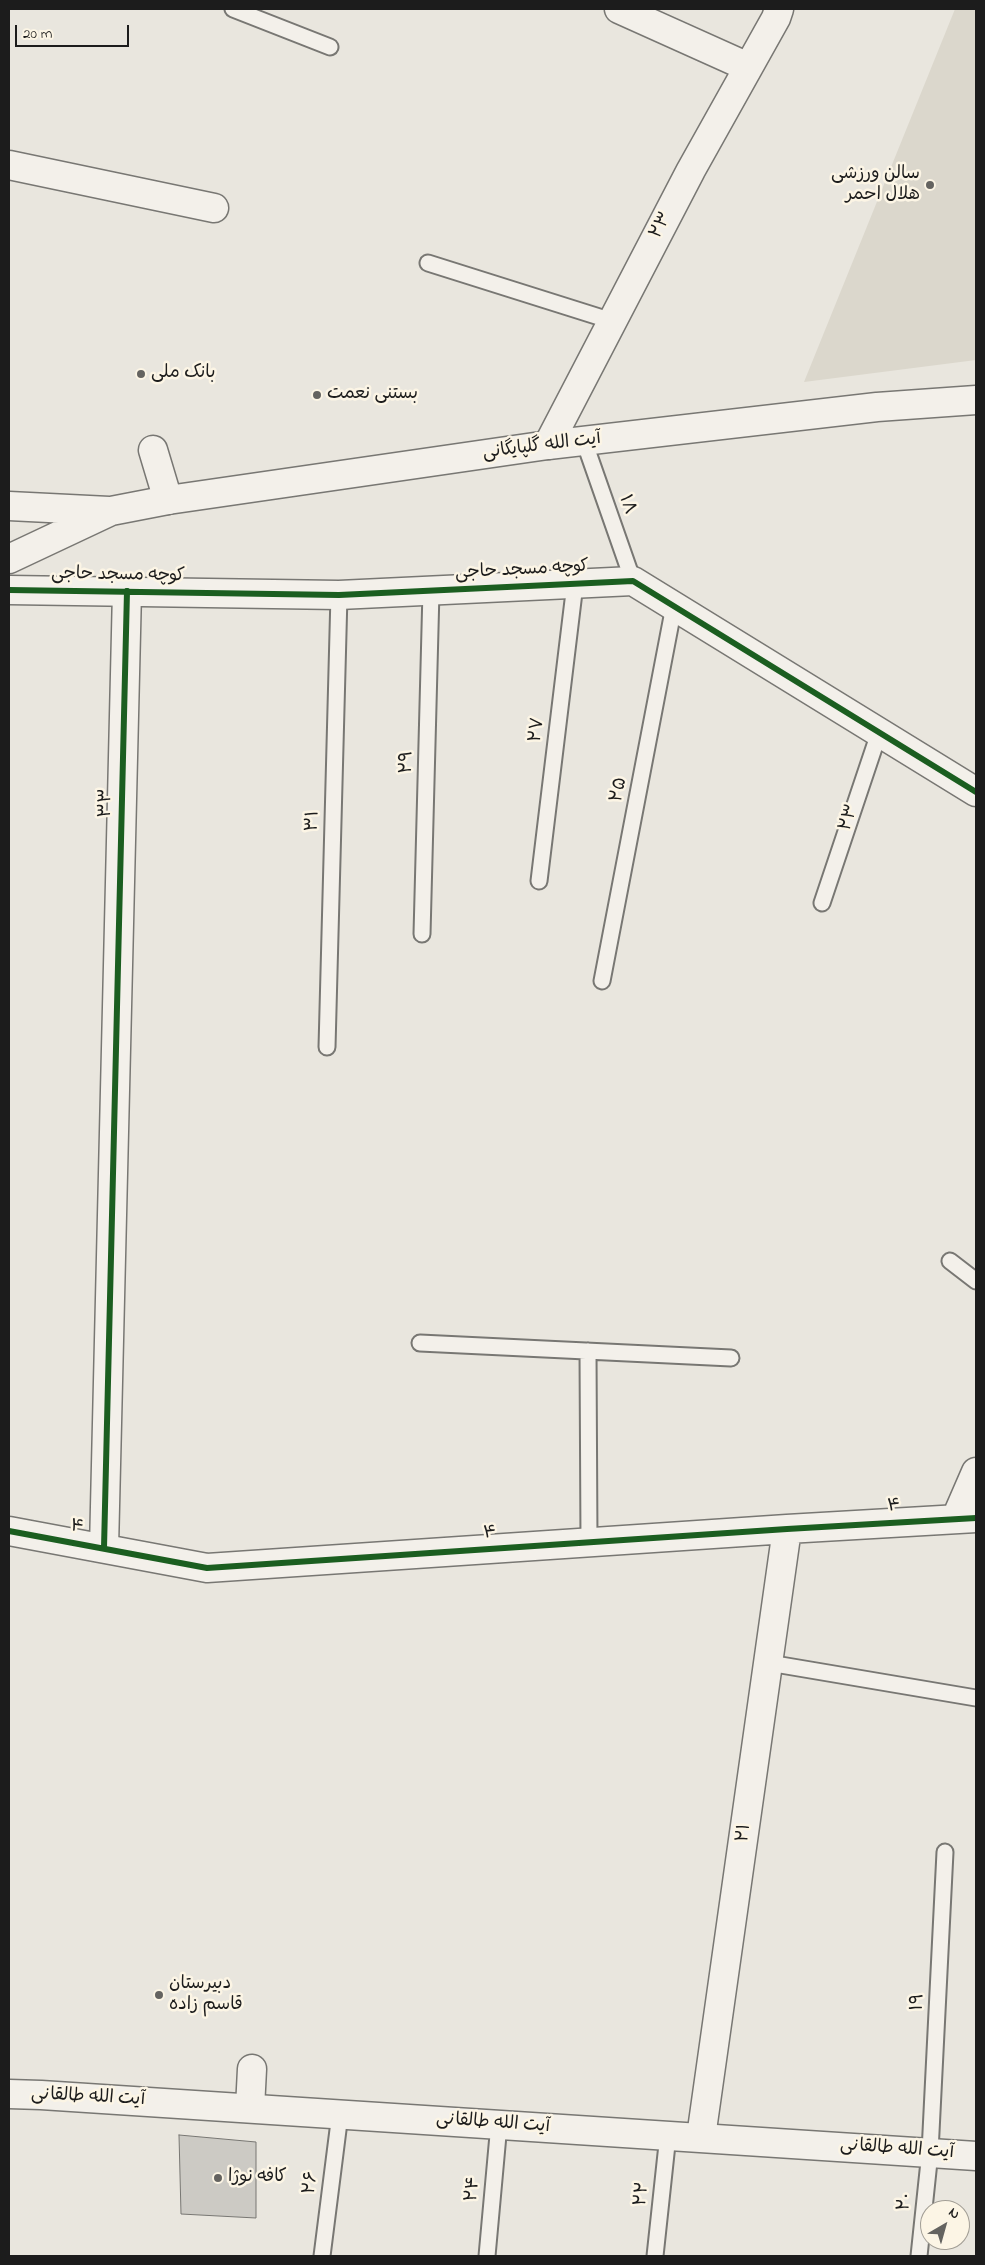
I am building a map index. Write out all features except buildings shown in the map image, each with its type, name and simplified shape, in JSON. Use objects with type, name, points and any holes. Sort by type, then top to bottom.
[{"type":"street","points":[[619,9],[748,68]]},
{"type":"street","name":"۲۳","points":[[548,445],[691,170],[776,18],[779,9]]},
{"type":"street","points":[[9,165],[214,208]]},
{"type":"street","name":"آیت الله گلپایگانی","points":[[9,506],[111,511],[168,500],[548,445],[877,407],[976,400]]},
{"type":"street","points":[[154,450],[168,500]]},
{"type":"street","name":"آیت الله گلپایگانی","points":[[9,559],[111,511]]},
{"type":"street","points":[[633,581],[976,792]]},
{"type":"street","name":"کوچه مسجد حاجی","points":[[9,590],[339,596],[633,581]]},
{"type":"street","name":"۳۳","points":[[104,1548],[127,591]]},
{"type":"street","points":[[966,1518],[976,1472]]},
{"type":"street","name":"۴","points":[[9,1531],[207,1568],[966,1518]]},
{"type":"street","name":"۲۱","points":[[701,2137],[787,1529]]},
{"type":"street","points":[[250,2108],[252,2069]]},
{"type":"street","name":"آیت الله طالقانی","points":[[9,2094],[976,2156]]},
{"type":"lane","points":[[233,9],[263,14],[330,48]]},
{"type":"lane","points":[[428,263],[612,321]]},
{"type":"lane","name":"۱۸","points":[[584,441],[633,581]]},
{"type":"lane","name":"۲۷","points":[[539,881],[575,584]]},
{"type":"lane","name":"۲۹","points":[[422,934],[431,591]]},
{"type":"lane","name":"۳۱","points":[[327,1047],[339,596]]},
{"type":"lane","name":"۲۵","points":[[602,981],[674,606]]},
{"type":"lane","name":"۲۳","points":[[822,903],[879,733]]},
{"type":"lane","points":[[950,1261],[976,1280]]},
{"type":"lane","points":[[420,1343],[731,1358]]},
{"type":"lane","points":[[588,1351],[589,1542]]},
{"type":"lane","points":[[769,1663],[976,1698]]},
{"type":"lane","name":"۱۹","points":[[930,2152],[945,1852]]},
{"type":"lane","name":"۲۶","points":[[322,2256],[340,2114]]},
{"type":"lane","name":"۲۴","points":[[487,2256],[499,2124]]},
{"type":"lane","name":"۲۲","points":[[655,2256],[668,2135]]},
{"type":"lane","name":"۲۰","points":[[919,2256],[930,2152]]},
{"type":"shaded area","name":"سالن ورزشی هلال احمر","points":[[955,9],[976,9],[976,360],[804,382]]},
{"type":"cycle path","points":[[9,590],[339,595],[633,581],[976,792]]},
{"type":"cycle path","points":[[104,1548],[127,591]]},
{"type":"cycle path","points":[[9,1531],[207,1568],[976,1518]]},
{"type":"place","name":"سالن ورزشی هلال احمر","points":[[930,185]]},
{"type":"place","name":"بانک ملی","points":[[141,374]]},
{"type":"place","name":"بستنی نعمت","points":[[317,395]]},
{"type":"place","name":"دبیرستان قاسم زاده","points":[[159,1995]]},
{"type":"place","name":"کافه نوژا","points":[[218,2178]]}]
